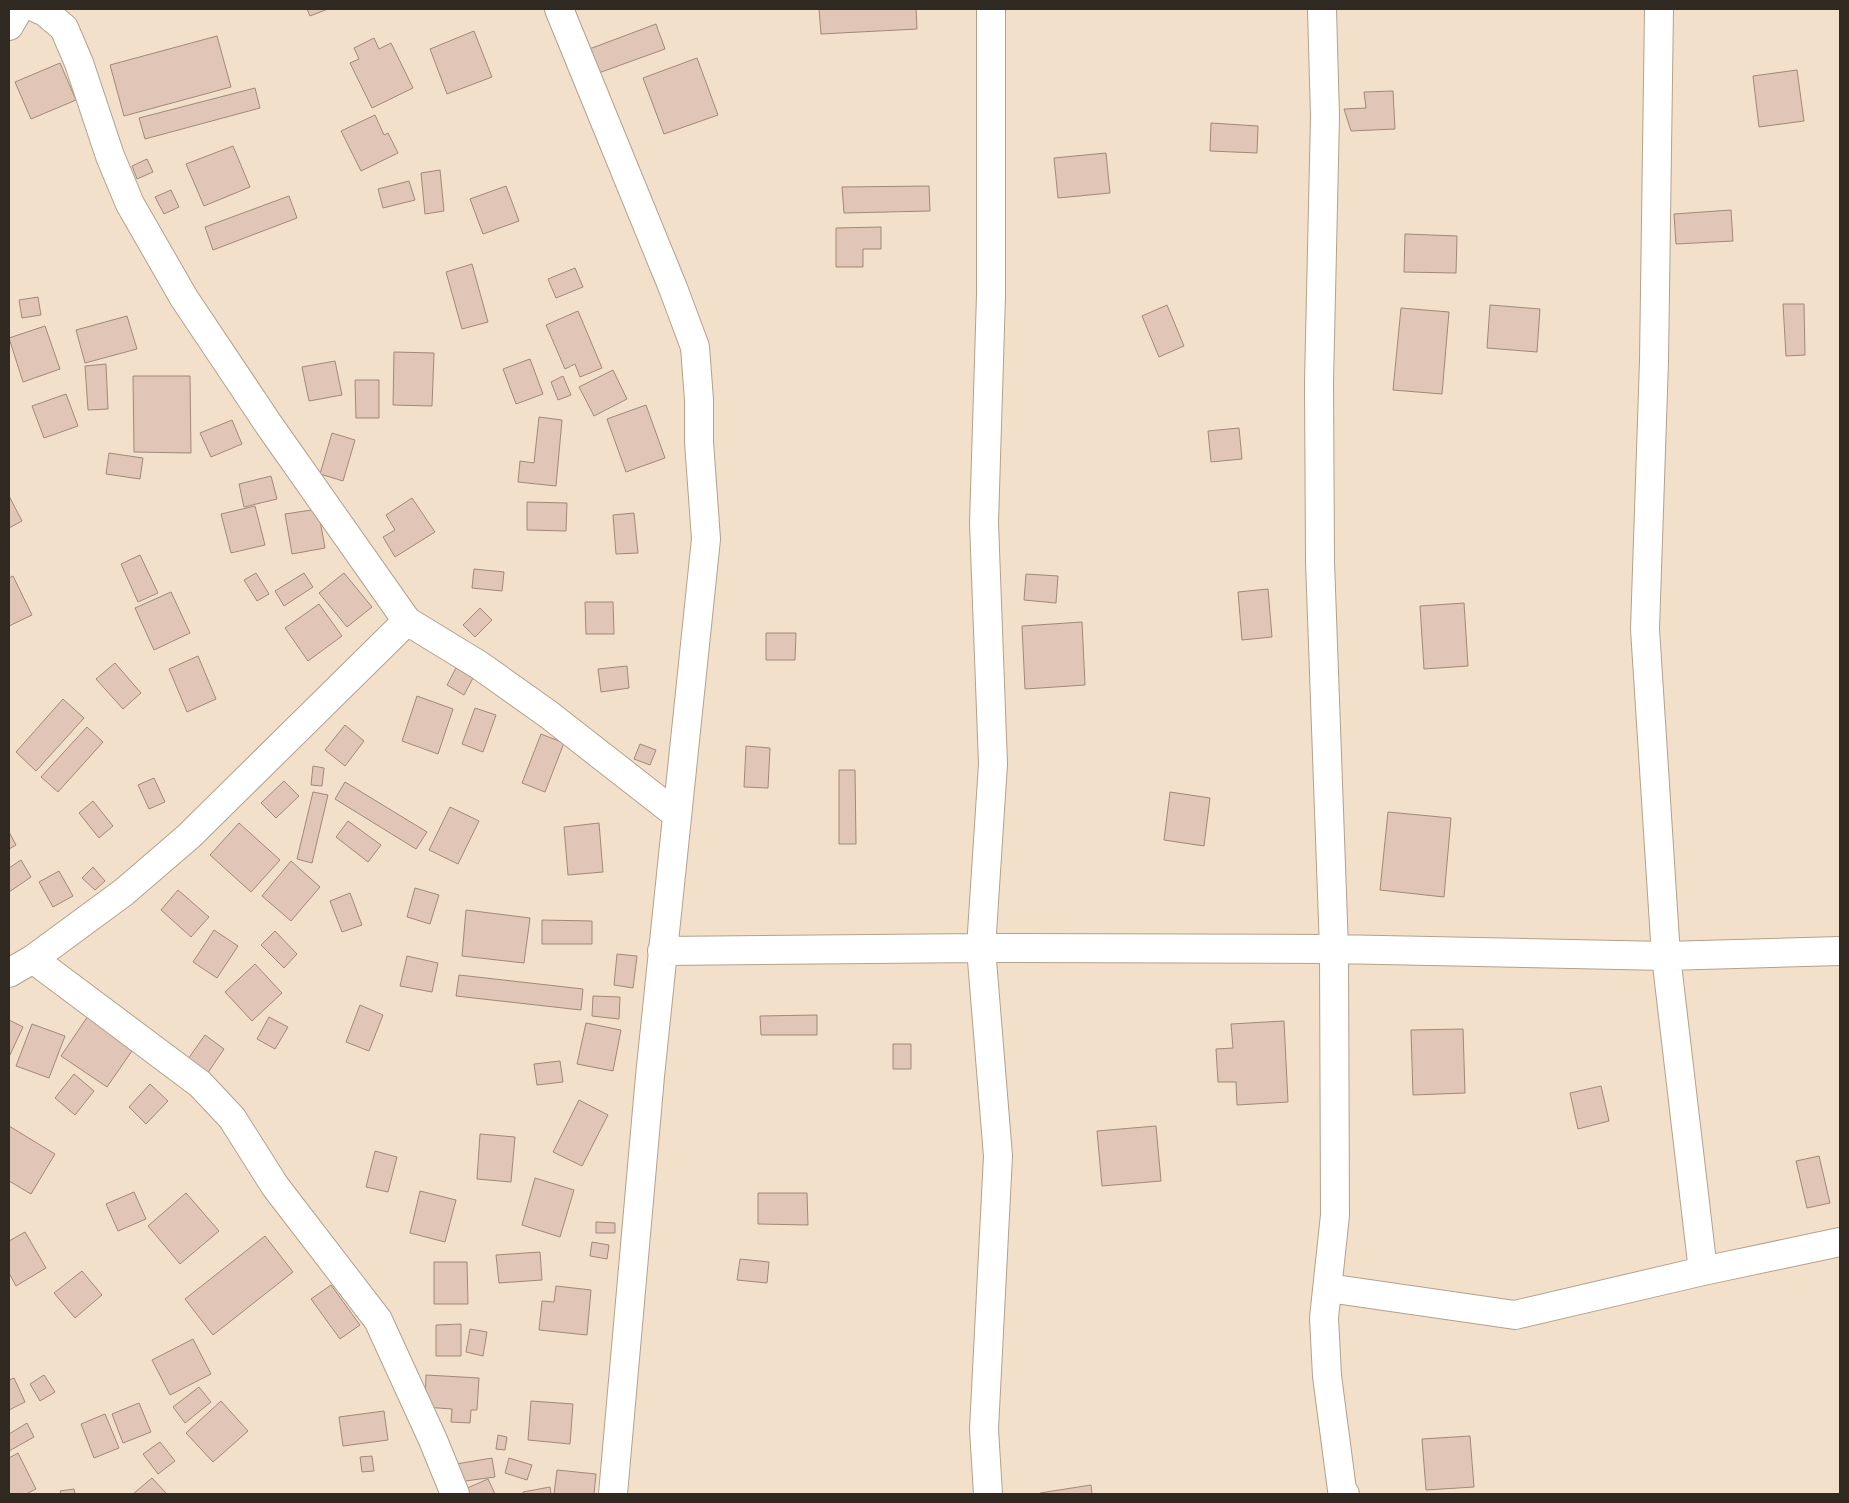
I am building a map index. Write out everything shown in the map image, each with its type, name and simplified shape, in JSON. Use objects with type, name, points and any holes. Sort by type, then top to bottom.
[{"type":"street","points":[[9,26],[19,9]]},
{"type":"street","points":[[38,9],[45,12],[64,28],[79,63],[110,156],[130,204],[184,298],[269,425],[406,621],[479,665],[548,714],[676,814]]},
{"type":"street","points":[[559,9],[670,279],[695,347],[706,539],[662,951],[613,1494]]},
{"type":"street","points":[[988,1494],[984,1429],[998,1156],[981,948],[993,764],[984,523],[991,295],[991,9]]},
{"type":"street","points":[[1322,9],[1324,117],[1319,382],[1320,562],[1334,950],[1335,1214],[1324,1318],[1326,1376],[1342,1490],[1345,1494]]},
{"type":"street","points":[[1659,9],[1654,361],[1645,629],[1666,956],[1703,1271]]},
{"type":"street","points":[[9,973],[33,959],[124,892],[189,836],[406,621]]},
{"type":"street","points":[[662,951],[981,948],[1334,950],[1666,956],[1839,953]]},
{"type":"street","points":[[33,959],[200,1084],[232,1118],[275,1186],[378,1320],[433,1440],[455,1494]]},
{"type":"street","points":[[1328,1288],[1515,1315],[1703,1271],[1840,1242]]},
{"type":"building","points":[[307,9],[328,9],[310,16]]},
{"type":"building","points":[[819,9],[916,9],[917,29],[821,34]]},
{"type":"building","points":[[656,24],[665,49],[593,75],[584,51]]},
{"type":"building","points":[[474,31],[492,77],[447,94],[430,49]]},
{"type":"building","points":[[217,36],[231,87],[124,116],[110,65]]},
{"type":"building","points":[[374,38],[379,49],[391,43],[413,88],[372,108],[350,63],[359,59],[354,48]]},
{"type":"building","points":[[697,58],[718,115],[664,134],[643,78]]},
{"type":"building","points":[[60,63],[76,100],[31,119],[15,82]]},
{"type":"building","points":[[1797,70],[1804,121],[1759,127],[1753,76]]},
{"type":"building","points":[[255,88],[260,108],[145,139],[139,118]]},
{"type":"building","points":[[1393,91],[1395,129],[1351,131],[1344,109],[1366,108],[1364,92]]},
{"type":"building","points":[[375,115],[384,135],[388,133],[398,153],[361,171],[341,131]]},
{"type":"building","points":[[1211,123],[1258,126],[1257,153],[1210,151]]},
{"type":"building","points":[[233,146],[250,187],[204,206],[186,164]]},
{"type":"building","points":[[1106,153],[1110,193],[1058,198],[1054,158]]},
{"type":"building","points":[[147,159],[153,172],[137,179],[132,166]]},
{"type":"building","points":[[440,170],[444,211],[425,214],[421,173]]},
{"type":"building","points":[[409,181],[415,200],[383,208],[378,189]]},
{"type":"building","points":[[506,186],[519,221],[483,234],[470,199]]},
{"type":"building","points":[[929,186],[930,211],[844,213],[842,187]]},
{"type":"building","points":[[171,190],[179,207],[164,214],[155,197]]},
{"type":"building","points":[[289,196],[297,218],[213,250],[205,227]]},
{"type":"building","points":[[1731,210],[1733,241],[1676,244],[1674,214]]},
{"type":"building","points":[[881,227],[881,249],[863,249],[863,267],[836,267],[836,228]]},
{"type":"building","points":[[1405,234],[1457,236],[1456,273],[1404,272]]},
{"type":"building","points":[[472,264],[488,322],[462,329],[446,272]]},
{"type":"building","points":[[575,268],[583,287],[556,298],[548,279]]},
{"type":"building","points":[[38,297],[41,315],[22,318],[19,300]]},
{"type":"building","points":[[1783,304],[1804,304],[1805,355],[1786,356]]},
{"type":"building","points":[[1167,305],[1184,346],[1159,357],[1142,316]]},
{"type":"building","points":[[1490,305],[1540,309],[1537,352],[1487,348]]},
{"type":"building","points":[[1401,308],[1449,312],[1442,394],[1393,390]]},
{"type":"building","points":[[578,311],[602,368],[580,377],[575,364],[565,369],[546,325]]},
{"type":"building","points":[[127,316],[137,349],[85,363],[76,330]]},
{"type":"building","points":[[45,326],[60,369],[23,382],[9,338]]},
{"type":"building","points":[[394,352],[434,353],[432,406],[393,405]]},
{"type":"building","points":[[530,359],[543,394],[516,404],[503,369]]},
{"type":"building","points":[[335,361],[342,395],[309,401],[302,367]]},
{"type":"building","points":[[106,364],[108,409],[88,410],[85,366]]},
{"type":"building","points":[[613,370],[627,399],[594,416],[579,387]]},
{"type":"building","points":[[133,376],[190,376],[191,453],[134,452]]},
{"type":"building","points":[[563,376],[571,395],[558,400],[551,382]]},
{"type":"building","points":[[355,380],[379,380],[379,418],[356,418]]},
{"type":"building","points":[[66,394],[78,426],[44,438],[32,406]]},
{"type":"building","points":[[646,405],[665,458],[626,472],[607,419]]},
{"type":"building","points":[[539,417],[562,420],[556,486],[518,482],[520,461],[534,463]]},
{"type":"building","points":[[232,420],[242,444],[211,457],[200,433]]},
{"type":"building","points":[[1239,428],[1242,459],[1211,462],[1208,431]]},
{"type":"building","points":[[332,433],[355,440],[343,481],[320,474]]},
{"type":"building","points":[[109,453],[143,458],[140,479],[106,474]]},
{"type":"building","points":[[271,476],[277,499],[244,507],[239,484]]},
{"type":"building","points":[[9,496],[22,521],[9,528]]},
{"type":"building","points":[[412,498],[435,532],[395,557],[383,537],[395,530],[386,515]]},
{"type":"building","points":[[527,502],[567,503],[566,531],[527,530]]},
{"type":"building","points":[[255,506],[265,545],[231,553],[221,514]]},
{"type":"building","points":[[318,509],[325,548],[292,554],[285,514]]},
{"type":"building","points":[[634,513],[638,553],[616,554],[613,515]]},
{"type":"building","points":[[140,555],[158,593],[138,602],[121,564]]},
{"type":"building","points":[[474,569],[504,572],[502,591],[472,588]]},
{"type":"building","points":[[256,573],[269,594],[257,601],[244,580]]},
{"type":"building","points":[[304,573],[313,587],[284,606],[275,591]]},
{"type":"building","points":[[344,573],[372,607],[347,627],[319,593]]},
{"type":"building","points":[[1026,574],[1058,576],[1056,603],[1024,600]]},
{"type":"building","points":[[13,576],[32,615],[9,626],[9,578]]},
{"type":"building","points":[[1268,589],[1272,637],[1242,640],[1238,592]]},
{"type":"building","points":[[171,592],[190,633],[154,650],[135,608]]},
{"type":"building","points":[[585,602],[613,602],[614,634],[586,634]]},
{"type":"building","points":[[1464,603],[1468,666],[1424,669],[1420,606]]},
{"type":"building","points":[[319,604],[342,636],[308,661],[285,628]]},
{"type":"building","points":[[480,608],[492,620],[475,637],[463,625]]},
{"type":"building","points":[[1082,622],[1085,685],[1025,689],[1022,626]]},
{"type":"building","points":[[766,633],[796,633],[795,660],[766,660]]},
{"type":"building","points":[[198,656],[216,699],[187,712],[169,669]]},
{"type":"building","points":[[115,663],[141,693],[123,709],[96,679]]},
{"type":"building","points":[[627,666],[629,688],[601,692],[598,669]]},
{"type":"building","points":[[456,668],[473,678],[464,695],[447,685]]},
{"type":"building","points":[[417,696],[453,709],[438,754],[402,741]]},
{"type":"building","points":[[63,699],[84,718],[36,771],[16,752]]},
{"type":"building","points":[[475,708],[496,715],[483,752],[462,744]]},
{"type":"building","points":[[345,725],[364,741],[345,766],[325,750]]},
{"type":"building","points":[[87,727],[103,742],[58,792],[41,777]]},
{"type":"building","points":[[541,734],[564,743],[545,792],[522,783]]},
{"type":"building","points":[[640,744],[656,750],[650,765],[634,759]]},
{"type":"building","points":[[746,746],[770,748],[768,788],[744,787]]},
{"type":"building","points":[[313,766],[324,768],[322,786],[311,785]]},
{"type":"building","points":[[839,770],[855,770],[856,844],[839,844]]},
{"type":"building","points":[[154,778],[165,802],[149,809],[138,785]]},
{"type":"building","points":[[284,781],[299,796],[276,818],[261,803]]},
{"type":"building","points":[[345,782],[427,832],[416,849],[335,799]]},
{"type":"building","points":[[313,792],[328,795],[312,863],[297,859]]},
{"type":"building","points":[[1170,792],[1210,798],[1204,846],[1164,840]]},
{"type":"building","points":[[93,801],[113,826],[99,838],[79,813]]},
{"type":"building","points":[[450,807],[479,821],[458,864],[429,850]]},
{"type":"building","points":[[1388,812],[1451,818],[1444,897],[1380,890]]},
{"type":"building","points":[[348,821],[381,845],[368,862],[336,837]]},
{"type":"building","points":[[239,823],[280,860],[251,892],[210,855]]},
{"type":"building","points":[[599,823],[603,872],[568,875],[564,827]]},
{"type":"building","points":[[9,832],[16,845],[9,849]]},
{"type":"building","points":[[21,860],[31,877],[9,892],[9,868]]},
{"type":"building","points":[[291,861],[320,887],[291,921],[262,896]]},
{"type":"building","points":[[93,867],[105,881],[95,890],[82,878]]},
{"type":"building","points":[[59,871],[73,896],[53,907],[39,882]]},
{"type":"building","points":[[415,888],[439,895],[430,924],[407,917]]},
{"type":"building","points":[[178,890],[209,917],[191,937],[161,910]]},
{"type":"building","points":[[350,893],[362,925],[342,932],[330,901]]},
{"type":"building","points":[[466,910],[530,918],[524,963],[462,956]]},
{"type":"building","points":[[542,920],[592,921],[592,944],[542,944]]},
{"type":"building","points":[[214,930],[238,946],[217,978],[193,962]]},
{"type":"building","points":[[275,931],[297,954],[284,968],[261,945]]},
{"type":"building","points":[[617,954],[637,956],[633,988],[614,985]]},
{"type":"building","points":[[407,956],[438,963],[432,992],[400,986]]},
{"type":"building","points":[[255,964],[282,993],[252,1021],[225,992]]},
{"type":"building","points":[[459,975],[583,989],[581,1010],[456,996]]},
{"type":"building","points":[[593,996],[620,997],[619,1019],[592,1016]]},
{"type":"building","points":[[360,1005],[383,1015],[369,1051],[346,1042]]},
{"type":"building","points":[[817,1015],[817,1035],[761,1035],[760,1016]]},
{"type":"building","points":[[88,1016],[134,1048],[107,1087],[61,1056]]},
{"type":"building","points":[[269,1017],[288,1027],[275,1049],[257,1039]]},
{"type":"building","points":[[9,1020],[23,1027],[9,1057]]},
{"type":"building","points":[[1284,1021],[1288,1102],[1237,1105],[1236,1082],[1218,1082],[1216,1049],[1233,1048],[1231,1024]]},
{"type":"building","points":[[586,1023],[621,1030],[613,1071],[577,1064]]},
{"type":"building","points":[[32,1024],[65,1036],[49,1078],[16,1066]]},
{"type":"building","points":[[1463,1029],[1465,1093],[1413,1095],[1411,1030]]},
{"type":"building","points":[[205,1035],[224,1049],[207,1074],[188,1059]]},
{"type":"building","points":[[893,1044],[911,1044],[911,1069],[893,1069]]},
{"type":"building","points":[[560,1061],[563,1082],[537,1085],[534,1064]]},
{"type":"building","points":[[74,1074],[94,1091],[75,1115],[55,1098]]},
{"type":"building","points":[[150,1084],[168,1101],[146,1124],[129,1107]]},
{"type":"building","points":[[1601,1086],[1609,1121],[1578,1129],[1570,1093]]},
{"type":"building","points":[[579,1100],[608,1115],[582,1166],[553,1152]]},
{"type":"building","points":[[9,1126],[55,1154],[31,1194],[9,1181]]},
{"type":"building","points":[[1156,1126],[1161,1181],[1102,1186],[1097,1131]]},
{"type":"building","points":[[480,1134],[515,1137],[511,1182],[477,1179]]},
{"type":"building","points":[[375,1151],[397,1157],[388,1192],[366,1187]]},
{"type":"building","points":[[1819,1156],[1830,1203],[1807,1208],[1796,1161]]},
{"type":"building","points":[[535,1178],[574,1190],[560,1237],[522,1225]]},
{"type":"building","points":[[420,1191],[456,1200],[445,1242],[410,1233]]},
{"type":"building","points":[[134,1192],[146,1219],[118,1231],[106,1204]]},
{"type":"building","points":[[186,1193],[219,1231],[180,1264],[148,1226]]},
{"type":"building","points":[[758,1193],[807,1193],[808,1225],[758,1224]]},
{"type":"building","points":[[596,1222],[615,1223],[615,1233],[596,1233]]},
{"type":"building","points":[[25,1232],[46,1268],[16,1286],[9,1273],[9,1241]]},
{"type":"building","points":[[265,1236],[293,1272],[213,1335],[185,1299]]},
{"type":"building","points":[[592,1242],[609,1245],[607,1259],[590,1256]]},
{"type":"building","points":[[540,1252],[542,1280],[499,1283],[496,1255]]},
{"type":"building","points":[[740,1259],[769,1262],[767,1283],[737,1280]]},
{"type":"building","points":[[434,1262],[467,1262],[468,1304],[434,1304]]},
{"type":"building","points":[[82,1271],[102,1295],[75,1318],[54,1293]]},
{"type":"building","points":[[331,1285],[360,1325],[340,1339],[311,1299]]},
{"type":"building","points":[[556,1286],[591,1290],[587,1335],[539,1330],[542,1301],[554,1302]]},
{"type":"building","points":[[461,1324],[461,1356],[436,1356],[436,1325]]},
{"type":"building","points":[[470,1329],[487,1332],[483,1356],[466,1352]]},
{"type":"building","points":[[193,1339],[211,1374],[170,1395],[152,1360]]},
{"type":"building","points":[[44,1375],[55,1392],[40,1401],[30,1384]]},
{"type":"building","points":[[426,1375],[479,1378],[477,1410],[471,1410],[470,1423],[451,1422],[452,1409],[425,1407]]},
{"type":"building","points":[[14,1378],[25,1402],[9,1410],[9,1380]]},
{"type":"building","points":[[199,1387],[211,1402],[185,1423],[173,1407]]},
{"type":"building","points":[[221,1401],[248,1431],[213,1462],[186,1433]]},
{"type":"building","points":[[531,1401],[573,1404],[570,1444],[528,1440]]},
{"type":"building","points":[[139,1403],[151,1432],[123,1443],[112,1414]]},
{"type":"building","points":[[384,1411],[388,1440],[343,1446],[339,1417]]},
{"type":"building","points":[[105,1414],[119,1448],[94,1458],[81,1424]]},
{"type":"building","points":[[27,1423],[34,1437],[9,1451],[9,1434]]},
{"type":"building","points":[[498,1435],[507,1437],[505,1450],[496,1449]]},
{"type":"building","points":[[1470,1436],[1474,1487],[1426,1490],[1422,1439]]},
{"type":"building","points":[[160,1442],[175,1461],[158,1474],[143,1454]]},
{"type":"building","points":[[18,1453],[36,1489],[26,1494],[9,1494],[9,1458]]},
{"type":"building","points":[[372,1456],[374,1471],[362,1472],[360,1457]]},
{"type":"building","points":[[492,1458],[495,1477],[458,1482],[456,1464]]},
{"type":"building","points":[[509,1458],[532,1465],[527,1480],[505,1473]]},
{"type":"building","points":[[557,1470],[596,1474],[594,1494],[554,1494]]},
{"type":"building","points":[[152,1478],[167,1494],[133,1494]]},
{"type":"building","points":[[488,1479],[495,1494],[467,1494],[465,1489]]},
{"type":"building","points":[[1091,1485],[1092,1494],[1040,1493]]},
{"type":"building","points":[[550,1487],[551,1494],[523,1494],[523,1492]]},
{"type":"building","points":[[74,1489],[75,1494],[61,1494],[60,1491]]}]
